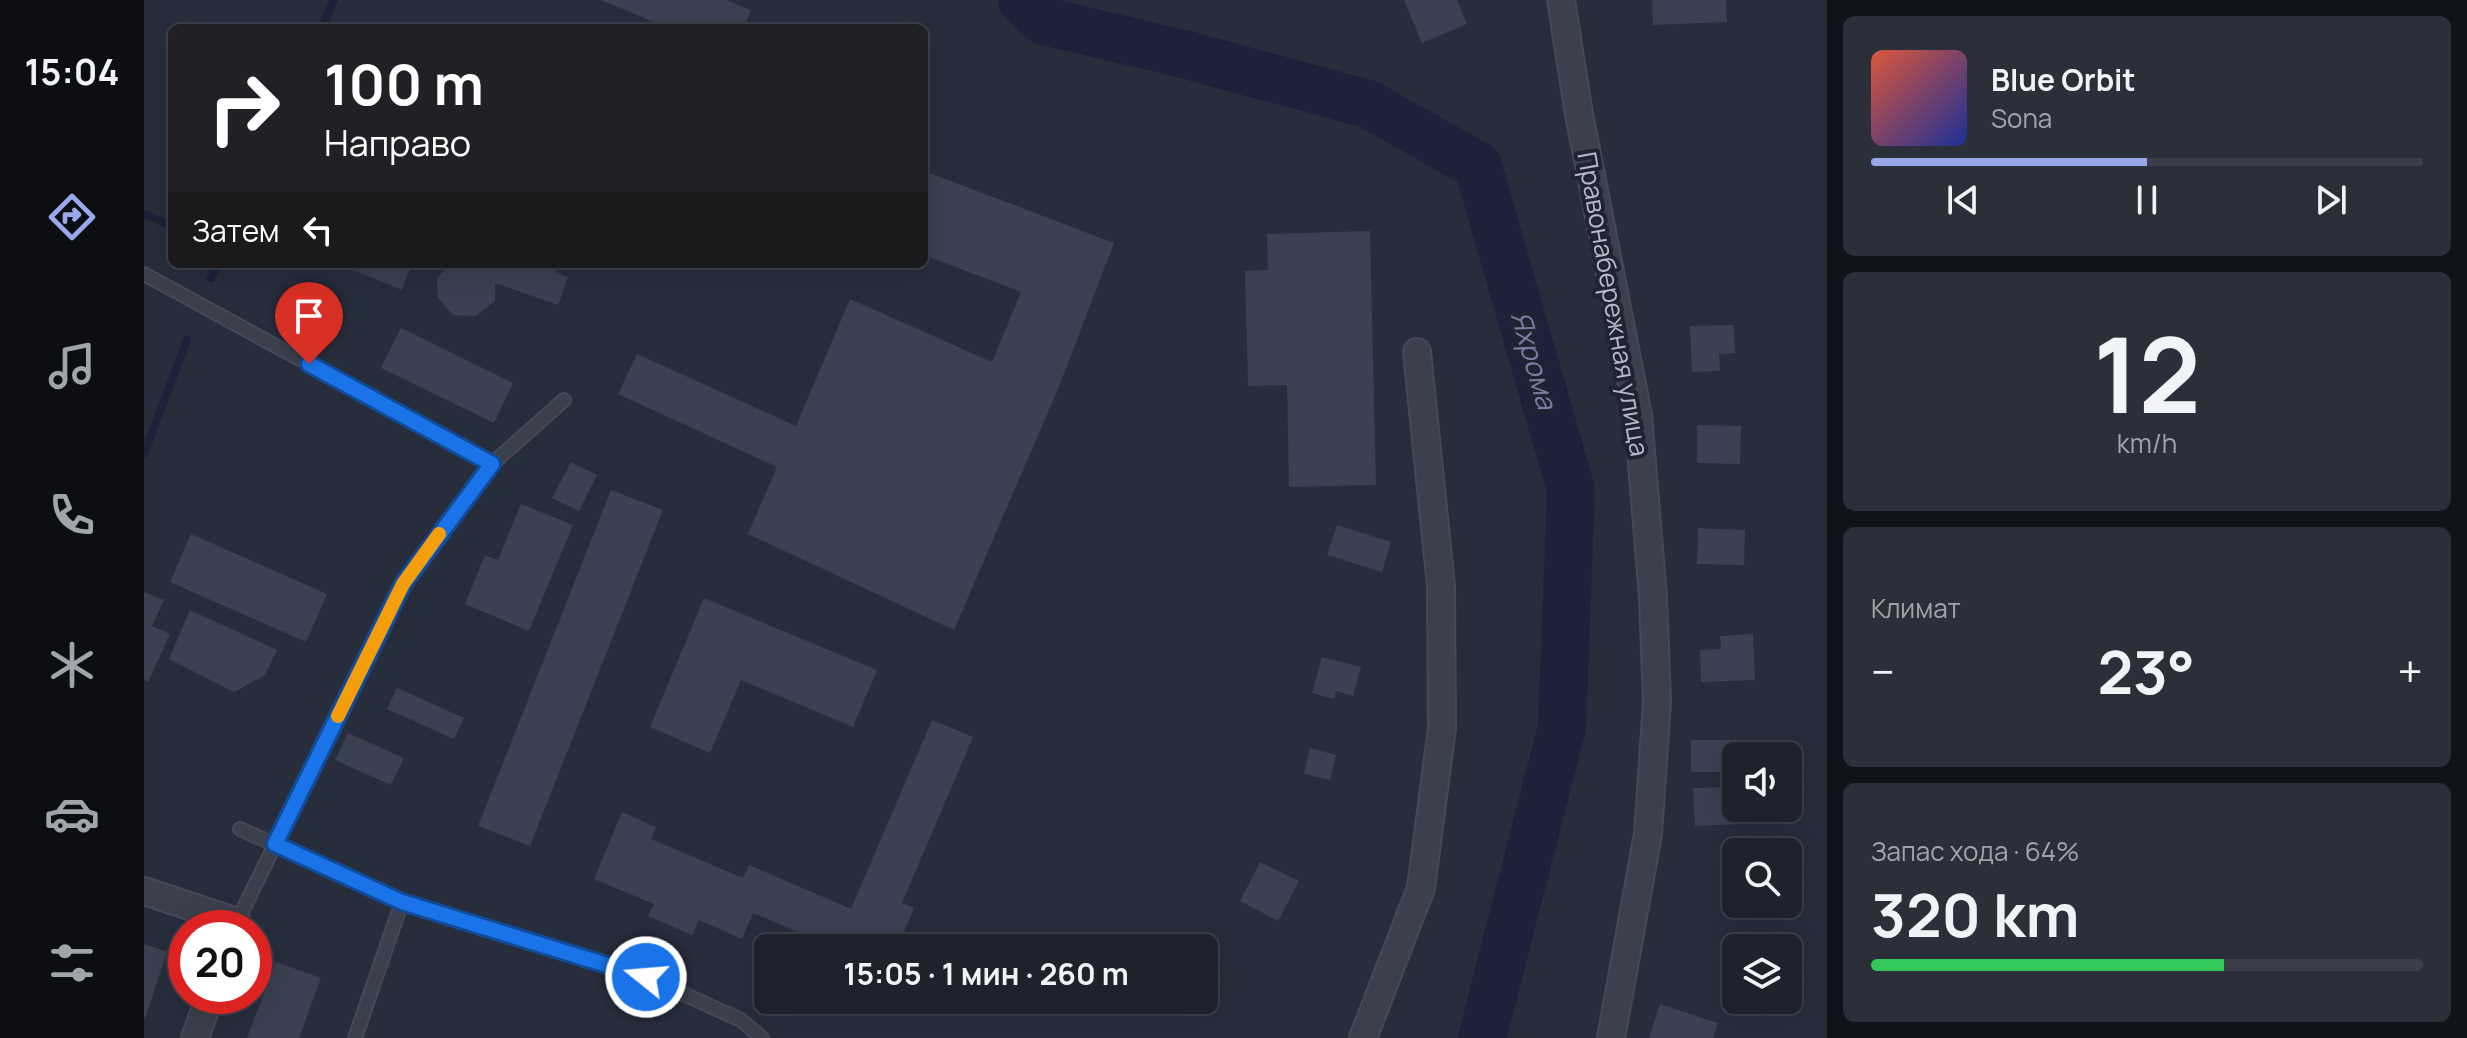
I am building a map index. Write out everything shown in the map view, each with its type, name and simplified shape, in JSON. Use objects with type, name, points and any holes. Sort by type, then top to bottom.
[{"type":"street","name":"Правонабережная улица","points":[[1561,0],[1579,114],[1638,415],[1653,597],[1657,702],[1648,834],[1611,1038]]},
{"type":"street","points":[[1363,1038],[1421,888],[1442,728],[1441,586],[1417,352]]},
{"type":"street","points":[[144,891],[195,910]]},
{"type":"street","points":[[195,1038],[204,1014]]},
{"type":"lane","points":[[144,274],[492,464]]},
{"type":"lane","points":[[243,910],[403,584],[492,464],[564,400]]},
{"type":"lane","points":[[240,829],[402,902],[646,977],[741,1020],[762,1038]]},
{"type":"lane","points":[[355,1038],[402,902]]},
{"type":"building","points":[[601,0],[726,0],[751,10],[746,24],[658,24]]},
{"type":"building","points":[[1404,0],[1457,0],[1467,24],[1422,43]]},
{"type":"building","points":[[1652,0],[1726,0],[1727,22],[1653,25]]},
{"type":"building","points":[[928,173],[1114,243],[1058,389],[954,630],[748,534],[777,467],[618,394],[637,354],[796,426],[850,299],[992,362],[1021,292],[928,257]]},
{"type":"building","points":[[1370,231],[1376,485],[1289,487],[1287,385],[1248,386],[1245,271],[1268,270],[1267,234]]},
{"type":"building","points":[[348,268],[410,268],[402,290]]},
{"type":"building","points":[[446,268],[558,268],[556,272],[568,277],[558,305],[495,283],[495,301],[476,316],[453,315],[438,298],[437,279]]},
{"type":"building","points":[[1734,325],[1735,353],[1719,354],[1720,371],[1692,372],[1690,326]]},
{"type":"building","points":[[401,328],[513,383],[494,423],[381,368]]},
{"type":"building","points":[[1697,425],[1741,426],[1740,464],[1697,463]]},
{"type":"building","points":[[571,462],[597,475],[579,511],[552,498]]},
{"type":"building","points":[[611,490],[663,510],[530,846],[478,826]]},
{"type":"building","points":[[521,504],[573,525],[529,631],[465,604],[485,555],[498,560]]},
{"type":"building","points":[[1337,525],[1391,542],[1382,572],[1327,555]]},
{"type":"building","points":[[1698,528],[1745,530],[1744,565],[1697,564]]},
{"type":"building","points":[[191,534],[327,594],[306,642],[170,582]]},
{"type":"building","points":[[144,592],[164,600],[152,626],[170,634],[148,682],[144,680]]},
{"type":"building","points":[[704,598],[877,670],[853,727],[741,680],[710,753],[650,727]]},
{"type":"building","points":[[190,610],[277,650],[265,675],[234,692],[169,659]]},
{"type":"building","points":[[1753,634],[1755,680],[1701,682],[1700,650],[1721,649],[1720,636]]},
{"type":"building","points":[[1322,657],[1361,667],[1353,696],[1336,691],[1334,699],[1312,693]]},
{"type":"building","points":[[397,688],[464,718],[454,739],[387,709]]},
{"type":"building","points":[[932,720],[973,737],[902,903],[914,908],[903,934],[802,934],[753,913],[742,939],[699,920],[692,935],[648,916],[654,904],[594,879],[622,812],[656,827],[651,839],[743,878],[749,865],[851,909]]},
{"type":"building","points":[[348,733],[404,758],[391,785],[335,760]]},
{"type":"building","points":[[1691,740],[1751,740],[1722,742],[1722,772],[1691,772]]},
{"type":"building","points":[[1310,748],[1336,755],[1330,780],[1304,774]]},
{"type":"building","points":[[1722,787],[1722,822],[1740,824],[1695,826],[1693,788]]},
{"type":"building","points":[[1260,862],[1299,881],[1278,921],[1240,901]]},
{"type":"building","points":[[144,944],[167,952],[145,1019],[144,1019]]},
{"type":"building","points":[[276,962],[321,978],[299,1038],[247,1038],[256,1014],[272,1014],[272,972]]},
{"type":"building","points":[[1660,1004],[1718,1023],[1713,1038],[1649,1038]]},
{"type":"waterway","points":[[324,24],[334,0]]},
{"type":"waterway","name":"Яхрома","points":[[1022,0],[1044,21],[1183,54],[1368,104],[1478,166],[1571,490],[1562,727],[1482,1038]]},
{"type":"waterway","points":[[144,214],[168,224]]},
{"type":"waterway","points":[[211,278],[215,268]]},
{"type":"waterway","points":[[144,454],[187,340]]},
{"type":"slow traffic","points":[[338,716],[403,584],[439,534]]},
{"type":"route","points":[[309,364],[492,464],[403,584],[275,844],[402,902],[646,977]]}]
